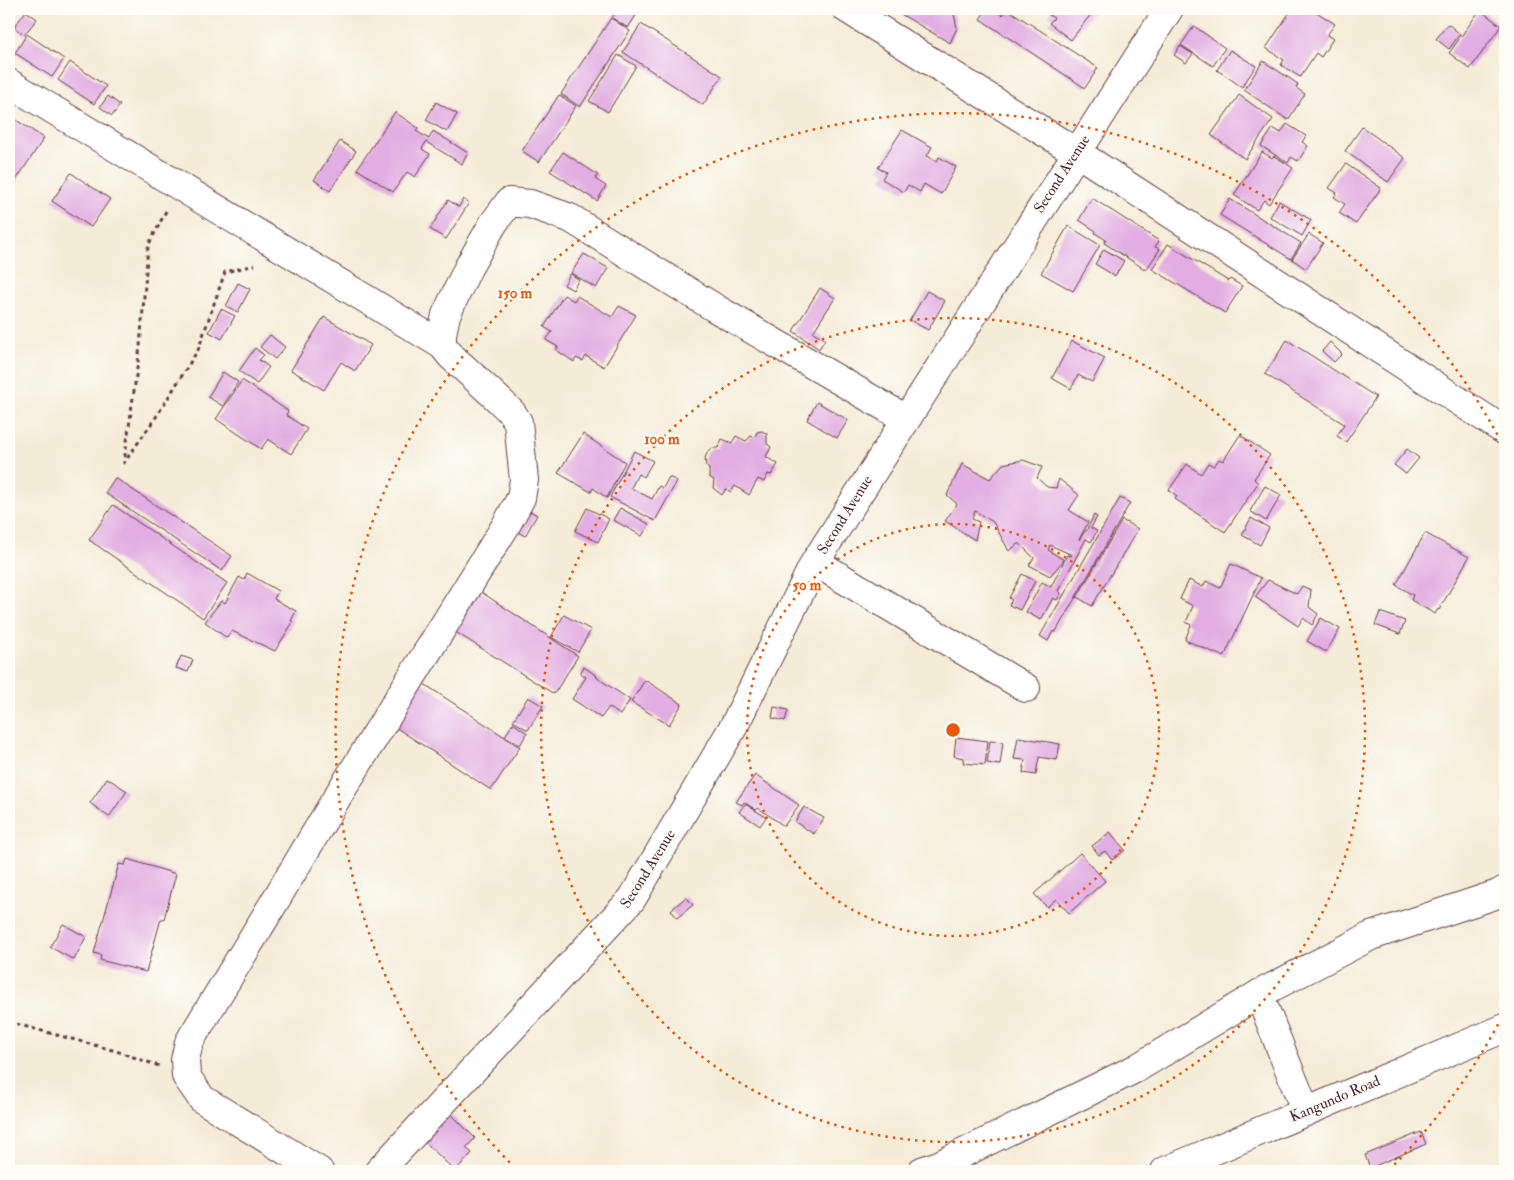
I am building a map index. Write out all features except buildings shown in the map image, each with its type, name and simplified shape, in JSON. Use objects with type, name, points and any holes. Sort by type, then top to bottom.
[{"type":"main road","points":[[847,9],[1076,152],[1505,431]]},
{"type":"main road","name":"Second Avenue","points":[[379,1171],[632,900],[735,724],[816,562],[1164,10]]},
{"type":"main road","points":[[9,83],[442,345],[451,356],[512,413],[518,422],[524,480],[522,498],[506,527],[339,794],[189,1042],[185,1060],[186,1076],[202,1099],[319,1171]]},
{"type":"main road","points":[[442,345],[446,315],[468,268],[493,224],[509,202],[530,204],[570,218],[715,308],[906,419]]},
{"type":"main road","points":[[816,562],[1026,688]]},
{"type":"main road","points":[[922,1171],[939,1165],[1137,1068],[1259,994],[1371,936],[1498,894],[1505,890]]},
{"type":"main road","points":[[1259,994],[1306,1112]]},
{"type":"main road","name":"Kangundo Road","points":[[1165,1171],[1505,1028]]},
{"type":"path","points":[[179,186],[148,246],[140,347],[124,463],[156,417],[198,350],[225,272],[266,263],[279,246]]},
{"type":"path","points":[[9,1022],[116,1051],[186,1076]]}]
